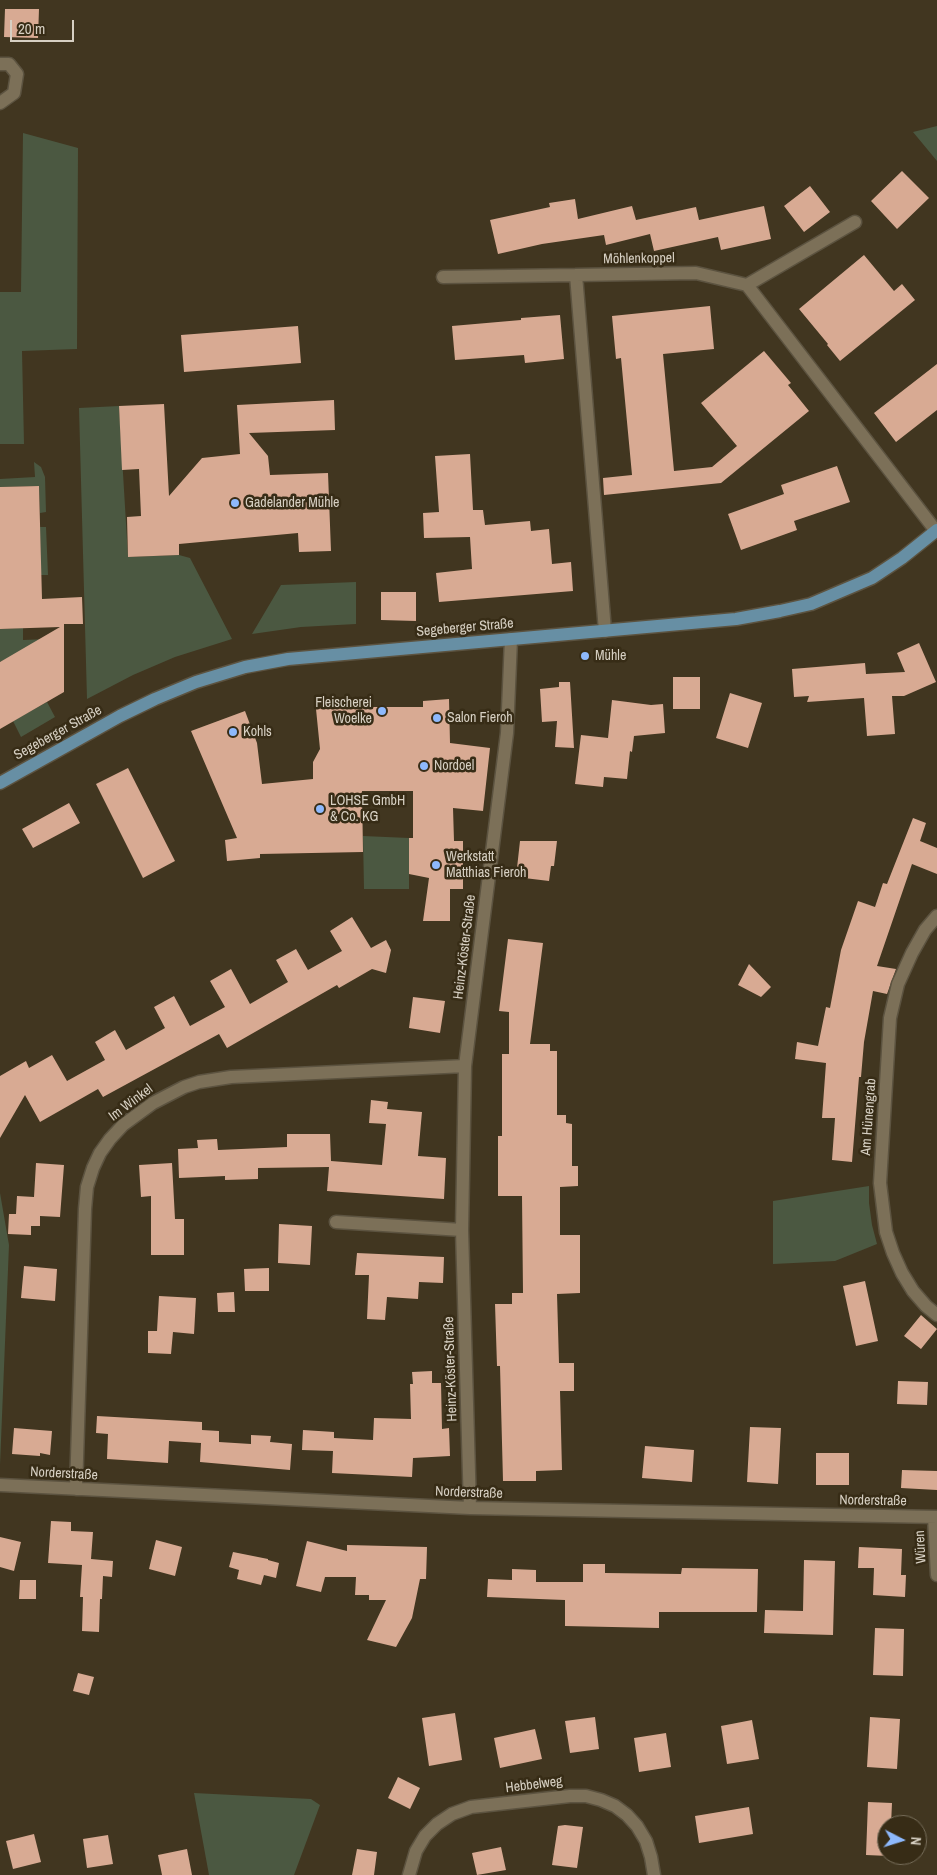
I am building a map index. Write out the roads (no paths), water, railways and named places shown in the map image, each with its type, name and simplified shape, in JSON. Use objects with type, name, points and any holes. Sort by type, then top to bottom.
[{"type":"main road","name":"Segeberger Straße","points":[[0,783],[120,716],[155,699],[196,682],[245,667],[288,659],[736,619],[780,611],[810,604],[872,578],[902,558],[936,530]]},
{"type":"street","points":[[0,64],[9,64],[17,74],[14,92],[0,103]]},
{"type":"street","points":[[855,222],[747,285],[936,530]]},
{"type":"street","name":"Möhlenkoppel","points":[[443,277],[696,273],[747,285]]},
{"type":"street","points":[[576,275],[605,630]]},
{"type":"street","name":"Heinz-Köster-Straße","points":[[470,1508],[462,1230],[466,1066],[507,733],[511,639]]},
{"type":"street","name":"Am Hünengrab","points":[[937,916],[925,930],[912,953],[898,984],[890,1018],[880,1183],[886,1232],[893,1253],[913,1291],[937,1315]]},
{"type":"street","name":"Im Winkel","points":[[76,1489],[87,1187],[93,1168],[110,1140],[123,1125],[153,1103],[184,1087],[208,1080],[232,1077],[466,1066]]},
{"type":"street","points":[[336,1222],[462,1230]]},
{"type":"street","name":"Norderstraße","points":[[0,1485],[470,1508],[936,1517]]},
{"type":"street","name":"Würen","points":[[936,1517],[937,1575]]},
{"type":"street","name":"Hebbelweg","points":[[410,1875],[416,1851],[425,1836],[437,1824],[452,1814],[472,1807],[570,1796],[586,1796],[615,1806],[637,1826],[646,1841],[654,1875]]},
{"type":"place","name":"Gadelander Mühle","points":[[235,503]]},
{"type":"place","name":"Mühle","points":[[585,656]]},
{"type":"place","name":"Fleischerei Woelke","points":[[382,711]]},
{"type":"place","name":"Salon Fieroh","points":[[437,718]]},
{"type":"place","name":"Kohls","points":[[233,732]]},
{"type":"place","name":"Nordoel","points":[[424,766]]},
{"type":"place","name":"LOHSE GmbH & Co. KG","points":[[320,809]]},
{"type":"place","name":"Werkstatt Matthias Fieroh","points":[[436,865]]}]
